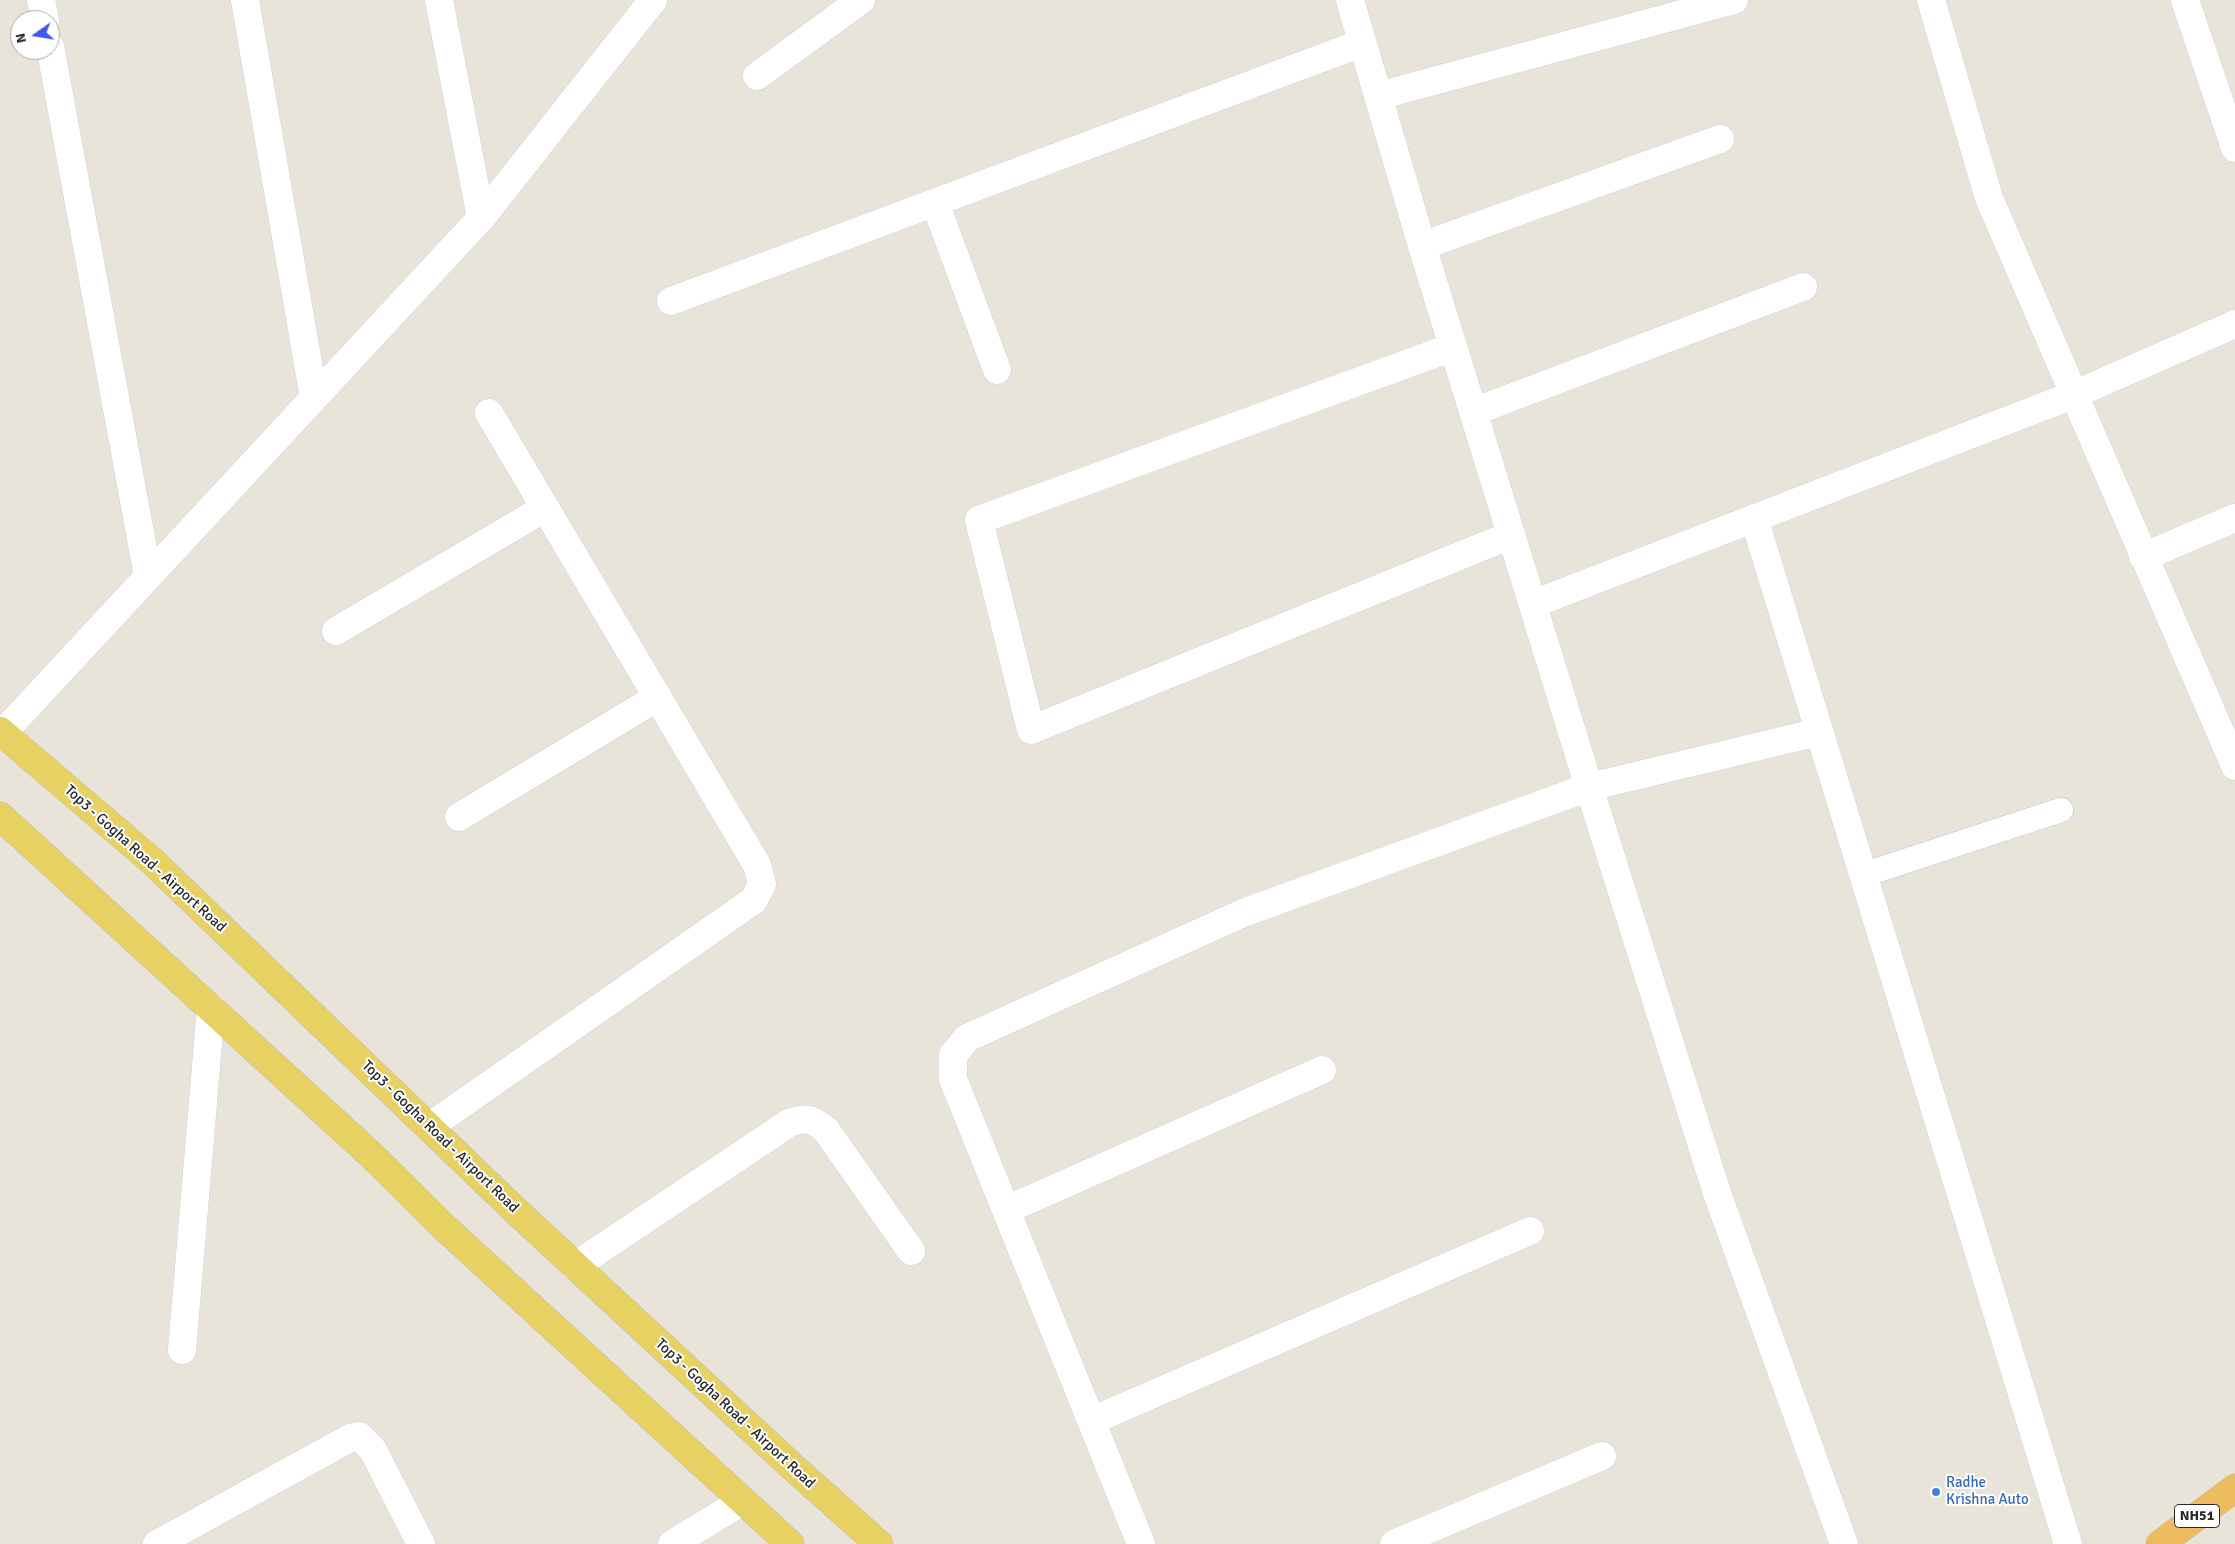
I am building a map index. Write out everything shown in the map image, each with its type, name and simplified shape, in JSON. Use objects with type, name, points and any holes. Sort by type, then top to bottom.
[{"type":"highway","name":"NH51","points":[[2160,1544],[2235,1488]]},
{"type":"main road","name":"Top3 - Gogha Road - Airport Road","points":[[1,733],[152,861],[575,1266],[879,1544]]},
{"type":"main road","points":[[0,816],[211,1008],[790,1544]]},
{"type":"street","points":[[245,0],[314,398]]},
{"type":"street","points":[[439,0],[482,218]]},
{"type":"street","points":[[1,733],[482,218],[653,0]]},
{"type":"street","points":[[757,76],[862,0]]},
{"type":"street","points":[[1350,0],[1422,246],[1532,604],[1717,1193],[1844,1544]]},
{"type":"street","points":[[1378,96],[1734,0]]},
{"type":"street","points":[[1931,0],[1989,198],[2235,766]]},
{"type":"street","points":[[2185,0],[2235,148]]},
{"type":"street","points":[[671,301],[1362,42]]},
{"type":"street","points":[[53,60],[148,576]]},
{"type":"street","points":[[1422,246],[1720,140]]},
{"type":"street","points":[[935,202],[997,370]]},
{"type":"street","points":[[1473,412],[1803,287]]},
{"type":"street","points":[[1532,604],[2073,395],[2235,324]]},
{"type":"street","points":[[1453,347],[979,520],[1031,730],[1511,535]]},
{"type":"street","points":[[429,1127],[754,900],[762,884],[757,865],[489,413]]},
{"type":"street","points":[[336,631],[545,508]]},
{"type":"street","points":[[1754,518],[2068,1544]]},
{"type":"street","points":[[2143,557],[2235,518]]},
{"type":"street","points":[[459,817],[658,697]]},
{"type":"street","points":[[1141,1544],[954,1079],[953,1055],[967,1038],[1243,913],[1589,787],[1819,732]]},
{"type":"street","points":[[182,1350],[211,1008]]},
{"type":"street","points":[[1006,1210],[1322,1070]]},
{"type":"street","points":[[575,1266],[789,1123],[802,1118],[813,1120],[826,1130],[911,1251]]},
{"type":"street","points":[[1091,1421],[1530,1231]]},
{"type":"street","points":[[159,1544],[350,1438],[359,1436],[373,1450],[421,1544]]},
{"type":"street","points":[[1394,1544],[1602,1456]]},
{"type":"street","points":[[672,1544],[743,1501]]},
{"type":"lane","points":[[1864,875],[2061,810]]},
{"type":"place","name":"Radhe Krishna Auto","points":[[1936,1492]]}]
